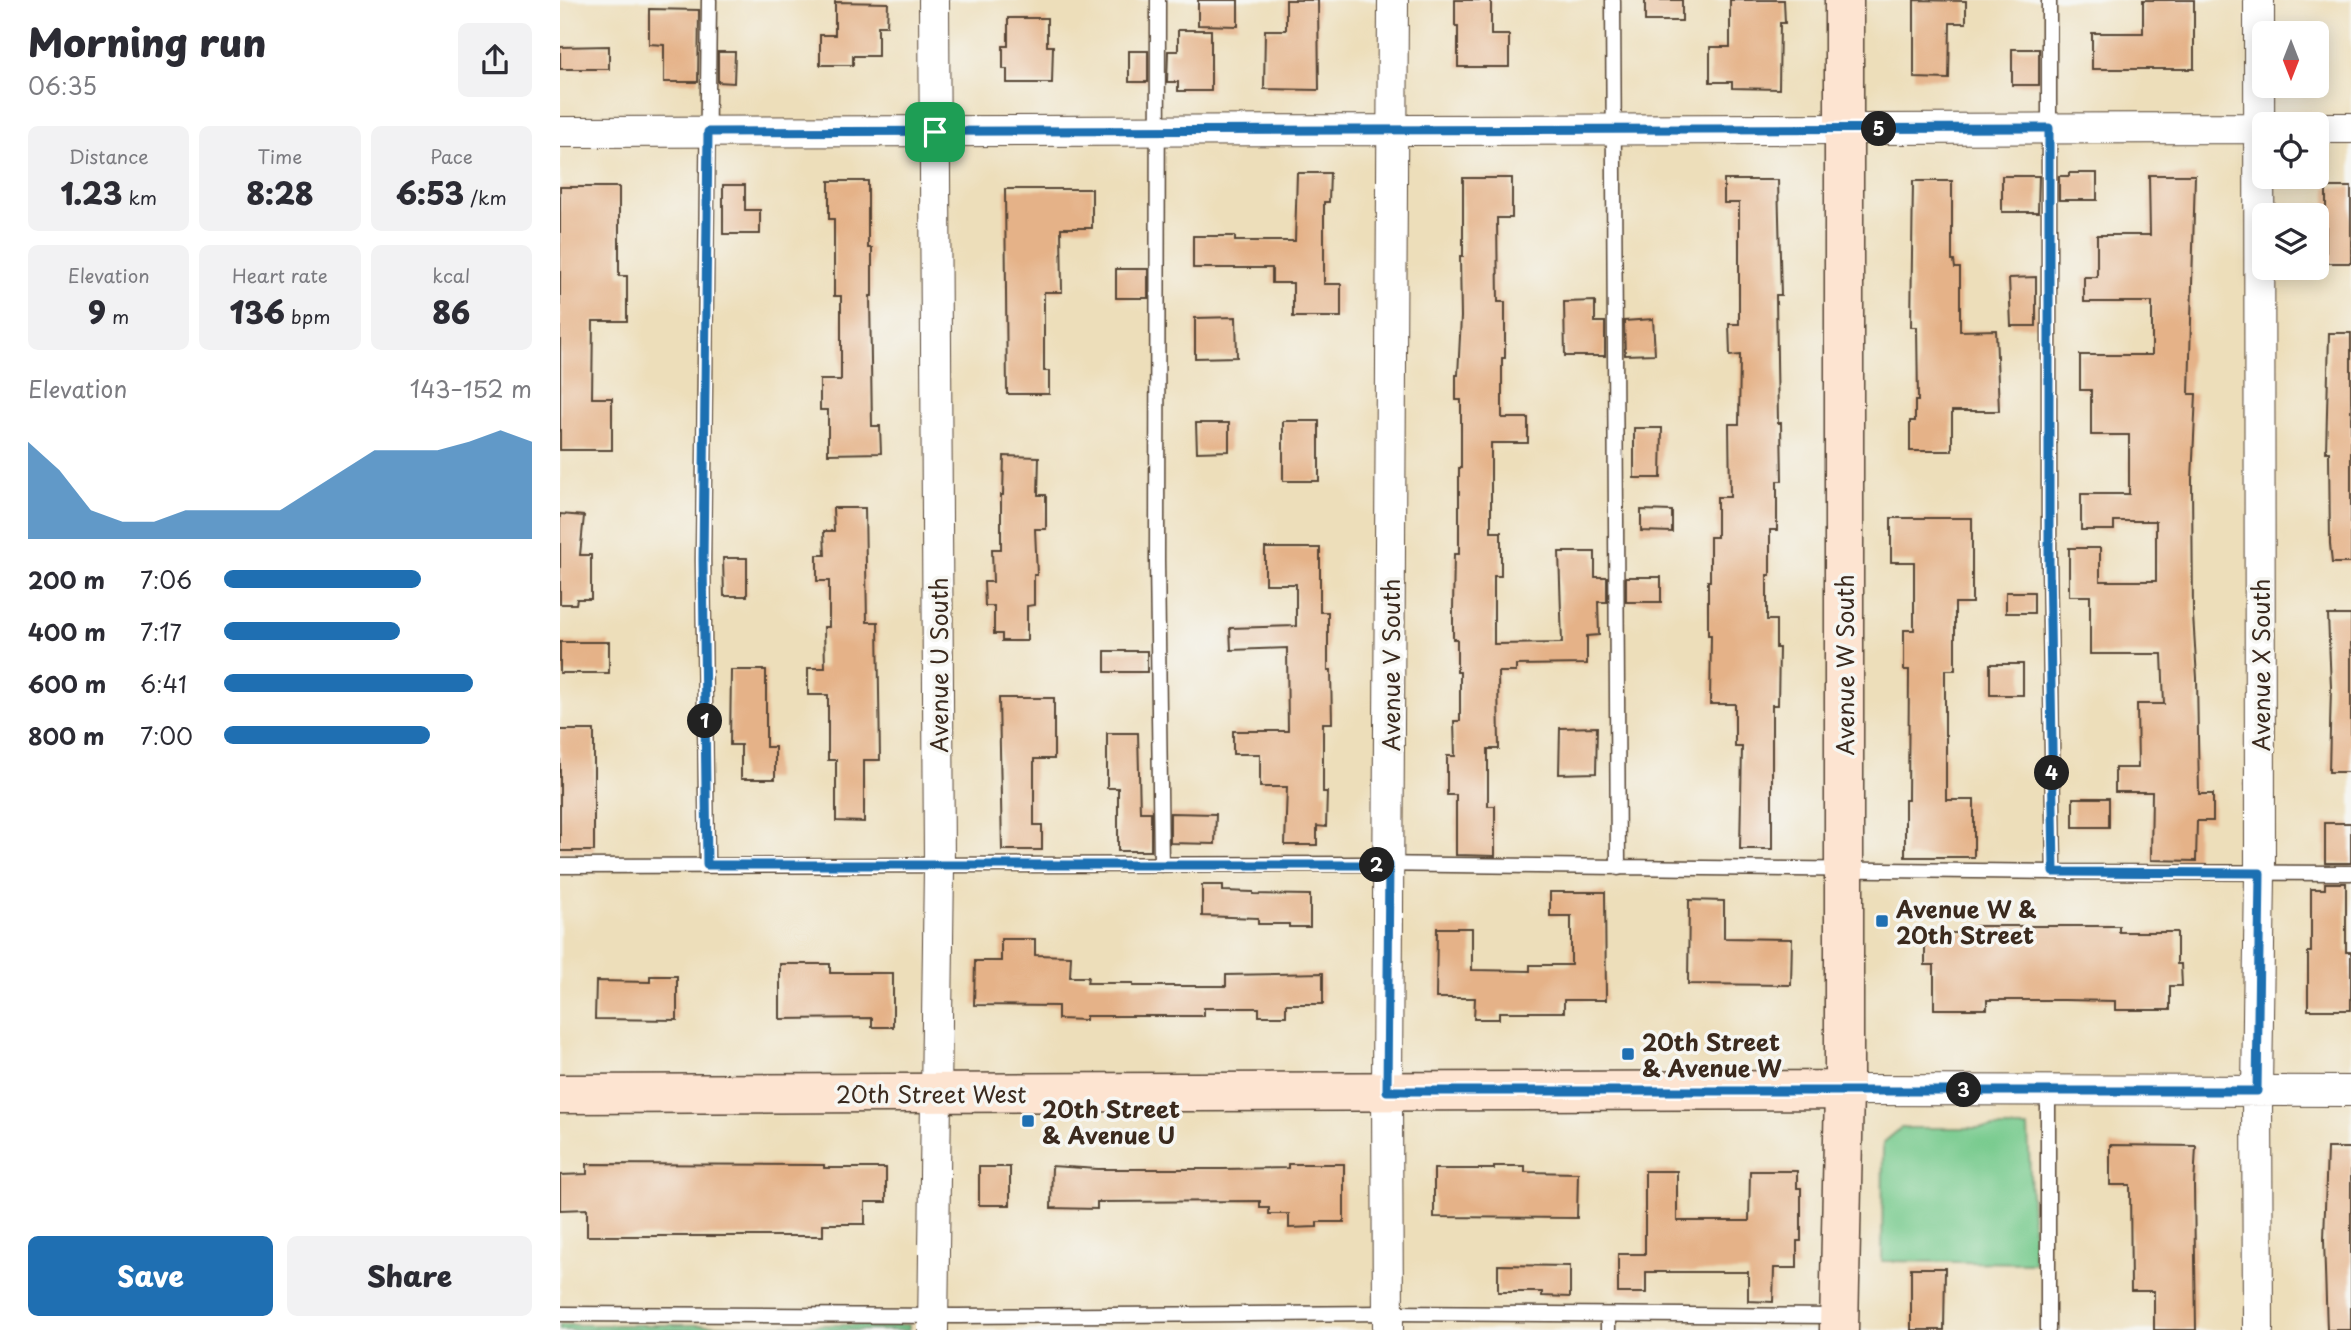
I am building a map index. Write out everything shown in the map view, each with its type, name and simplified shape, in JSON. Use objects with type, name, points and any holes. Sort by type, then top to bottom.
[{"type":"main road","name":"Avenue W South","points":[[1839,1323],[1844,1090],[1844,0]]},
{"type":"main road","name":"20th Street West","points":[[560,1094],[1844,1090]]},
{"type":"street","name":"Avenue U South","points":[[933,1323],[939,866],[934,0]]},
{"type":"street","name":"Avenue V South","points":[[1389,1322],[1387,1091],[1393,0]]},
{"type":"street","name":"Avenue X South","points":[[2259,0],[2261,112]]},
{"type":"street","points":[[560,132],[2252,128]]},
{"type":"street","points":[[2329,128],[2351,128]]},
{"type":"street","name":"Avenue X South","points":[[2258,1330],[2261,189]]},
{"type":"street","name":"20th Street West","points":[[1844,1090],[2351,1091]]},
{"type":"lane","points":[[707,865],[703,560],[709,0]]},
{"type":"lane","points":[[1158,0],[1157,560],[1161,865]]},
{"type":"lane","points":[[1613,0],[1618,868]]},
{"type":"lane","points":[[2049,0],[2049,560],[2054,872]]},
{"type":"lane","points":[[560,866],[1389,865],[2351,873]]},
{"type":"lane","points":[[2048,1090],[2048,1330]]},
{"type":"lane","points":[[560,1314],[933,1323],[1389,1322],[1608,1315],[1839,1323]]},
{"type":"lane","points":[[1608,1315],[1608,1330]]},
{"type":"green space","points":[[1901,1128],[2028,1128],[2034,1263],[1882,1261],[1883,1143]]},
{"type":"green space","points":[[560,1325],[909,1325],[909,1330],[560,1330]]},
{"type":"building","points":[[1198,0],[1238,0],[1238,26],[1198,25]]},
{"type":"building","points":[[1286,0],[1318,0],[1319,90],[1264,89],[1265,30],[1286,30]]},
{"type":"building","points":[[1455,0],[1491,0],[1491,35],[1509,35],[1509,67],[1458,67]]},
{"type":"building","points":[[1645,0],[1682,0],[1682,21],[1645,21]]},
{"type":"building","points":[[1730,0],[1784,0],[1785,23],[1780,23],[1779,89],[1732,88],[1732,82],[1710,82],[1710,47],[1730,47]]},
{"type":"building","points":[[1914,0],[1966,1],[1966,23],[1950,23],[1949,79],[1914,78]]},
{"type":"building","points":[[2143,0],[2194,0],[2194,69],[2092,69],[2092,33],[2143,33]]},
{"type":"building","points":[[835,2],[888,3],[887,26],[878,26],[878,56],[853,56],[853,65],[820,65],[820,35],[835,35]]},
{"type":"building","points":[[649,9],[699,10],[698,82],[664,82],[664,45],[649,44]]},
{"type":"building","points":[[1008,18],[1047,18],[1047,46],[1053,46],[1052,83],[1007,83],[1007,69],[1003,69],[1003,46],[1008,46]]},
{"type":"building","points":[[1178,30],[1211,30],[1211,91],[1178,91],[1178,82],[1167,82],[1168,51],[1178,51]]},
{"type":"building","points":[[609,46],[609,69],[560,69],[560,47]]},
{"type":"building","points":[[2012,49],[2039,49],[2039,85],[2012,85]]},
{"type":"building","points":[[1129,51],[1148,51],[1148,82],[1129,82]]},
{"type":"building","points":[[718,52],[735,52],[734,83],[718,82]]},
{"type":"building","points":[[1297,173],[1330,173],[1329,202],[1324,202],[1324,284],[1341,284],[1341,317],[1293,317],[1293,283],[1272,283],[1272,268],[1193,268],[1193,236],[1235,236],[1235,241],[1295,241]]},
{"type":"building","points":[[2069,173],[2097,173],[2097,200],[2059,200],[2059,176],[2069,176]]},
{"type":"building","points":[[2149,175],[2195,175],[2189,394],[2196,394],[2192,480],[2193,615],[2199,794],[2213,794],[2213,821],[2197,821],[2196,861],[2151,860],[2152,792],[2115,792],[2115,768],[2138,768],[2137,704],[2164,704],[2162,654],[2090,654],[2090,596],[2069,596],[2069,548],[2100,548],[2100,581],[2156,581],[2156,521],[2114,521],[2114,530],[2081,530],[2081,494],[2129,494],[2129,435],[2091,435],[2091,390],[2080,390],[2080,355],[2152,355],[2152,302],[2084,302],[2084,277],[2097,277],[2097,235],[2150,235]]},
{"type":"building","points":[[2002,176],[2039,176],[2038,212],[2002,212]]},
{"type":"building","points":[[1463,178],[1512,178],[1512,218],[1497,218],[1498,302],[1505,302],[1502,418],[1528,418],[1528,443],[1491,443],[1491,532],[1501,532],[1501,576],[1494,576],[1494,644],[1562,643],[1559,552],[1595,552],[1595,577],[1607,577],[1607,602],[1598,602],[1599,635],[1587,636],[1587,664],[1516,665],[1516,672],[1498,672],[1499,749],[1488,749],[1488,806],[1495,806],[1495,856],[1456,855],[1456,795],[1447,795],[1447,756],[1455,756],[1454,721],[1460,721],[1460,672],[1457,672],[1457,639],[1453,639],[1453,610],[1454,554],[1459,554],[1461,468],[1461,400],[1456,400],[1456,375],[1461,317]]},
{"type":"building","points":[[1724,180],[1778,180],[1781,295],[1776,295],[1778,423],[1781,423],[1782,481],[1777,481],[1777,530],[1770,530],[1770,575],[1767,575],[1767,620],[1776,620],[1776,648],[1779,648],[1778,705],[1772,705],[1772,849],[1740,849],[1742,747],[1735,747],[1735,704],[1710,704],[1710,537],[1717,537],[1717,497],[1730,497],[1729,424],[1739,424],[1740,355],[1730,356],[1729,324],[1739,324],[1739,203],[1724,203]]},
{"type":"building","points":[[829,181],[868,181],[868,248],[872,248],[872,426],[880,426],[881,453],[828,454],[828,410],[820,410],[820,380],[841,380],[841,296],[834,296],[834,219],[829,219]]},
{"type":"building","points":[[1913,181],[1952,181],[1952,261],[1955,268],[1960,268],[1960,331],[1996,330],[1999,411],[1952,411],[1952,451],[1910,451],[1910,421],[1915,421],[1915,401],[1918,401],[1917,327],[1911,327]]},
{"type":"building","points":[[723,185],[745,185],[745,210],[760,210],[760,234],[723,234]]},
{"type":"building","points":[[560,187],[619,187],[619,276],[627,276],[627,321],[593,321],[592,398],[612,398],[612,450],[560,450]]},
{"type":"building","points":[[2329,187],[2351,187],[2351,263],[2329,263],[2329,203],[2326,203],[2326,189]]},
{"type":"building","points":[[1005,189],[1092,189],[1092,228],[1061,228],[1062,292],[1044,292],[1044,371],[1049,371],[1049,394],[1007,394]]},
{"type":"building","points":[[1116,269],[1148,269],[1148,298],[1116,298]]},
{"type":"building","points":[[2036,277],[2036,326],[2011,326],[2009,278]]},
{"type":"building","points":[[1595,301],[1595,322],[1605,322],[1605,356],[1565,356],[1564,302]]},
{"type":"building","points":[[1236,317],[1237,357],[1195,358],[1195,318]]},
{"type":"building","points":[[1653,319],[1655,354],[1625,355],[1624,321]]},
{"type":"building","points":[[2329,333],[2351,333],[2351,563],[2332,563],[2330,544],[2329,452],[2326,452]]},
{"type":"building","points":[[1283,421],[1319,421],[1319,481],[1283,481]]},
{"type":"building","points":[[1196,423],[1229,423],[1229,451],[1197,452]]},
{"type":"building","points":[[1634,428],[1662,428],[1661,478],[1634,478]]},
{"type":"building","points":[[1004,456],[1039,457],[1038,495],[1046,495],[1046,529],[1035,529],[1037,575],[1034,575],[1034,605],[1027,606],[1027,641],[1002,641],[1002,634],[994,634],[994,606],[985,606],[984,582],[993,582],[992,549],[1001,549]]},
{"type":"building","points":[[833,508],[865,508],[867,622],[878,622],[880,760],[864,760],[864,822],[836,821],[836,760],[828,760],[828,695],[808,695],[808,668],[825,668],[824,627],[829,627],[829,581],[817,581],[817,555],[825,555],[824,531],[834,531]]},
{"type":"building","points":[[1641,510],[1672,511],[1672,532],[1641,531]]},
{"type":"building","points":[[560,514],[584,516],[580,555],[591,555],[591,599],[577,599],[576,604],[560,604]]},
{"type":"building","points":[[1891,518],[1972,518],[1972,603],[1955,603],[1955,670],[1945,670],[1945,735],[1946,800],[1974,800],[1974,857],[1905,857],[1909,670],[1904,670],[1904,630],[1914,630],[1914,562],[1891,562]]},
{"type":"building","points":[[1265,548],[1320,548],[1320,612],[1328,612],[1332,723],[1323,723],[1326,827],[1317,826],[1317,845],[1285,845],[1287,787],[1260,787],[1260,754],[1233,754],[1233,731],[1288,731],[1287,648],[1231,650],[1230,628],[1296,626],[1296,584],[1265,584]]},
{"type":"building","points":[[723,558],[747,558],[747,596],[724,596]]},
{"type":"building","points":[[1626,577],[1661,577],[1661,602],[1626,602]]},
{"type":"building","points":[[2006,592],[2034,592],[2034,613],[2006,613]]},
{"type":"building","points":[[2328,615],[2351,615],[2351,772],[2329,772],[2331,687]]},
{"type":"building","points":[[560,642],[609,642],[609,673],[560,673]]},
{"type":"building","points":[[1105,651],[1147,651],[1147,672],[1105,672]]},
{"type":"building","points":[[1990,664],[2023,664],[2023,695],[1990,695]]},
{"type":"building","points":[[731,670],[766,670],[766,747],[775,747],[775,779],[741,779],[741,745],[730,745]]},
{"type":"building","points":[[999,698],[1054,698],[1054,759],[1034,759],[1034,825],[1042,825],[1042,850],[1002,850]]},
{"type":"building","points":[[1597,727],[1596,773],[1559,774],[1560,728]]},
{"type":"building","points":[[560,730],[594,730],[594,851],[560,851]]},
{"type":"building","points":[[1107,733],[1138,733],[1140,812],[1151,812],[1151,851],[1118,851],[1118,788],[1107,788]]},
{"type":"building","points":[[2073,798],[2109,798],[2109,827],[2073,827]]},
{"type":"building","points":[[1170,813],[1216,814],[1215,844],[1170,843]]},
{"type":"building","points":[[2325,823],[2351,823],[2351,863],[2325,863]]},
{"type":"building","points":[[2325,883],[2346,883],[2346,952],[2351,952],[2351,1010],[2308,1010],[2311,889],[2325,889]]},
{"type":"building","points":[[1202,885],[1223,885],[1223,891],[1253,894],[1310,895],[1310,927],[1258,924],[1258,918],[1202,916]]},
{"type":"building","points":[[1550,892],[1605,892],[1606,1000],[1564,1000],[1564,1012],[1499,1012],[1499,1019],[1474,1019],[1475,998],[1436,998],[1437,928],[1472,928],[1472,970],[1530,971],[1530,965],[1571,965],[1571,916],[1550,916]]},
{"type":"building","points":[[1689,900],[1724,901],[1724,938],[1792,939],[1791,985],[1688,984]]},
{"type":"building","points":[[1976,926],[2119,926],[2119,932],[2177,932],[2177,964],[2181,964],[2182,986],[2170,986],[2170,1010],[2115,1010],[2115,1001],[2064,1000],[1987,1000],[1987,1009],[1934,1009],[1934,965],[1925,965],[1925,933],[1976,933]]},
{"type":"building","points":[[1001,939],[1035,939],[1035,955],[1071,956],[1070,977],[1088,977],[1087,983],[1226,986],[1226,975],[1323,973],[1323,1004],[1286,1004],[1286,1016],[1259,1016],[1259,1008],[1204,1008],[1204,1016],[1086,1016],[1086,1020],[1058,1019],[1058,1006],[974,1005],[975,961],[1001,961]]},
{"type":"building","points":[[780,964],[830,964],[830,973],[893,973],[893,1027],[872,1027],[872,1018],[780,1019]]},
{"type":"building","points":[[650,976],[677,976],[677,1020],[595,1019],[596,981],[650,982]]},
{"type":"building","points":[[2110,1145],[2196,1146],[2196,1330],[2154,1330],[2154,1291],[2131,1291],[2130,1185],[2110,1185]]},
{"type":"building","points":[[2327,1148],[2351,1148],[2351,1330],[2327,1330],[2324,1240]]},
{"type":"building","points":[[587,1164],[824,1165],[824,1168],[886,1168],[886,1202],[865,1202],[865,1224],[823,1224],[823,1236],[587,1236],[587,1209],[560,1210],[560,1175],[587,1174]]},
{"type":"building","points":[[1288,1164],[1344,1164],[1344,1222],[1317,1222],[1317,1227],[1289,1228],[1289,1214],[1269,1214],[1269,1208],[1260,1208],[1260,1201],[1097,1202],[1097,1209],[1051,1208],[1052,1166],[1098,1169],[1223,1169],[1288,1168]]},
{"type":"building","points":[[1494,1166],[1525,1166],[1525,1172],[1578,1173],[1577,1218],[1434,1217],[1434,1169],[1494,1169]]},
{"type":"building","points":[[979,1167],[1010,1167],[1010,1205],[979,1205]]},
{"type":"building","points":[[1645,1171],[1677,1171],[1677,1221],[1749,1221],[1750,1171],[1797,1171],[1797,1188],[1801,1188],[1801,1241],[1797,1241],[1797,1268],[1774,1268],[1773,1302],[1748,1301],[1748,1272],[1646,1272],[1646,1293],[1618,1293],[1618,1254],[1645,1254]]},
{"type":"building","points":[[1498,1265],[1570,1266],[1570,1297],[1542,1296],[1542,1292],[1498,1292]]},
{"type":"building","points":[[1911,1268],[1945,1268],[1944,1330],[1911,1330]]},
{"type":"place","name":"Avenue W & 20th Street","points":[[1882,921]]},
{"type":"place","name":"20th Street & Avenue W","points":[[1628,1054]]},
{"type":"place","name":"20th Street & Avenue U","points":[[1028,1121]]},
{"type":"route","points":[[2049,128],[2049,560],[2054,872],[2260,873],[2257,1091],[1387,1091],[1389,865],[707,865],[703,560],[708,132],[935,132],[2049,128]]}]
